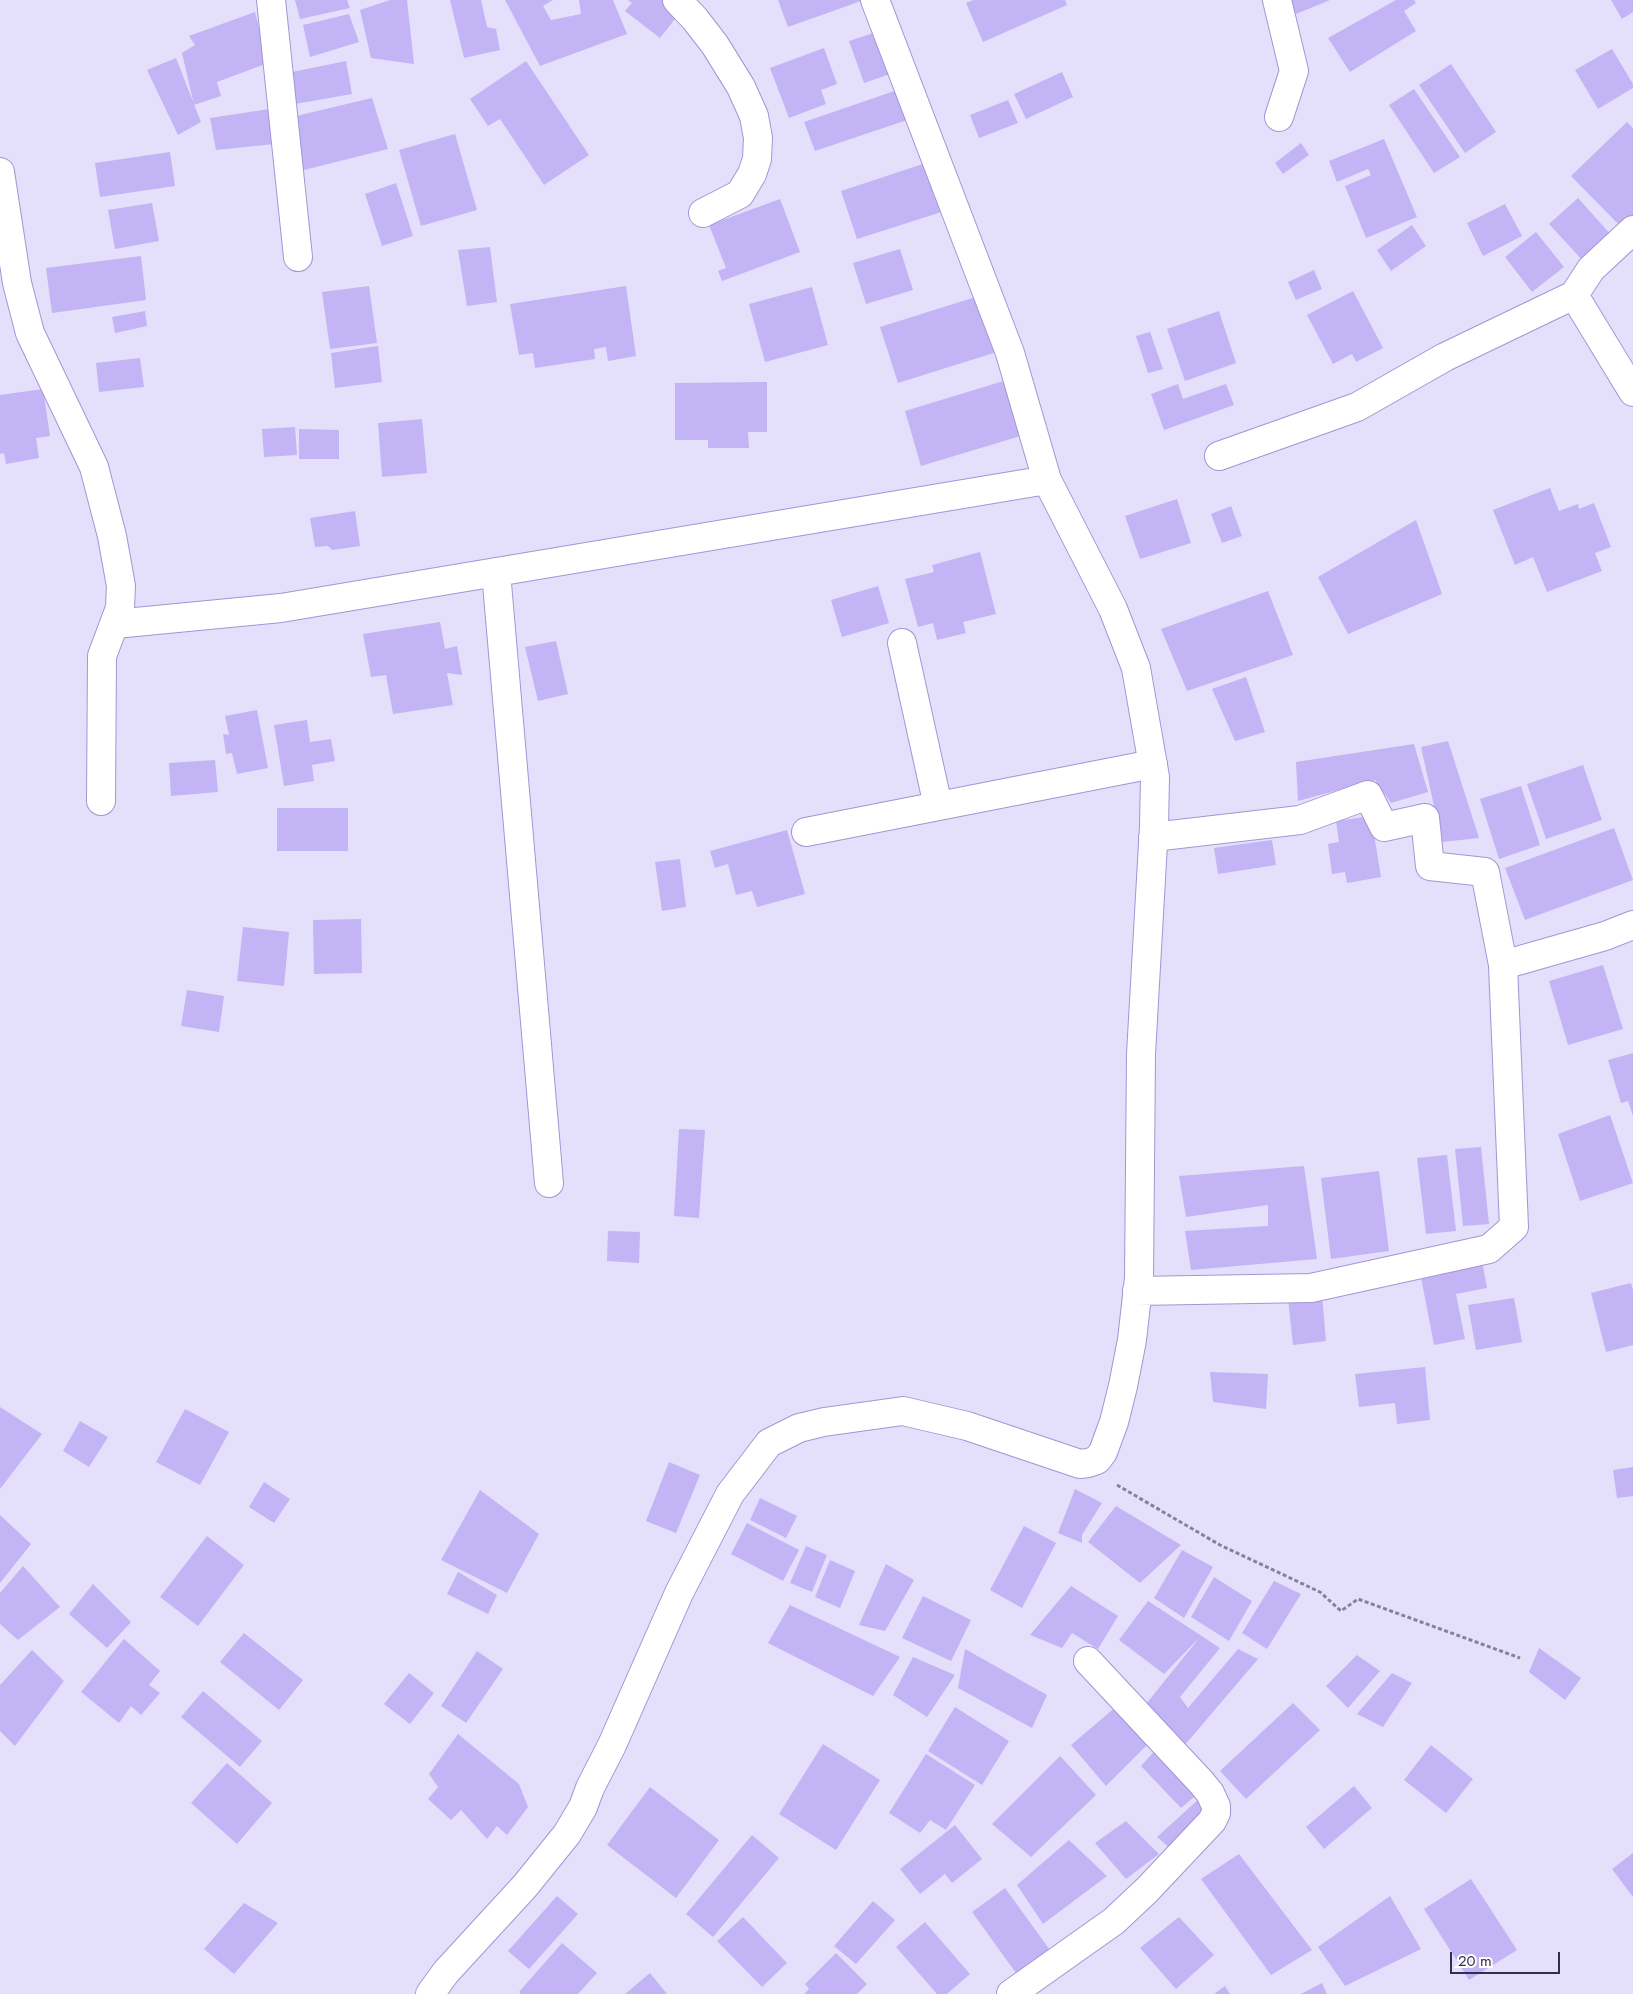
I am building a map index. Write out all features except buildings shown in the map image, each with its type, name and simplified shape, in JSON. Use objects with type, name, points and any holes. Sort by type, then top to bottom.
[{"type":"street","points":[[271,0],[298,257]]},
{"type":"street","points":[[677,0],[715,45],[741,87],[754,116],[758,138],[757,159],[752,174],[740,194],[703,213]]},
{"type":"street","points":[[430,1994],[446,1972],[524,1886],[566,1834],[584,1808],[590,1788],[612,1745],[683,1584],[730,1494],[769,1443],[800,1428],[824,1422],[903,1411],[967,1426],[1080,1464],[1097,1460],[1103,1452],[1114,1422],[1132,1340],[1137,1292],[1141,1054],[1153,837],[1155,777],[1153,764],[1136,668],[1113,609],[1047,480],[1010,353],[875,0]]},
{"type":"street","points":[[1277,0],[1294,71],[1279,116]]},
{"type":"street","points":[[0,172],[17,283],[30,333],[94,467],[112,536],[121,586],[120,608],[102,656],[101,801]]},
{"type":"street","points":[[1219,456],[1357,407],[1445,356],[1574,295],[1591,269],[1633,230]]},
{"type":"street","points":[[1574,295],[1633,392]]},
{"type":"street","points":[[115,624],[281,608],[1047,480]]},
{"type":"street","points":[[496,572],[549,1182]]},
{"type":"street","points":[[902,643],[938,806]]},
{"type":"street","points":[[806,832],[1153,764]]},
{"type":"street","points":[[1137,1292],[1311,1288],[1489,1249],[1514,1228],[1503,965],[1485,872],[1430,866],[1425,818],[1384,827],[1368,795],[1300,820],[1153,837]]},
{"type":"street","points":[[1503,965],[1605,936],[1633,925]]},
{"type":"street","points":[[1011,1994],[1114,1921],[1147,1890],[1212,1821],[1216,1813],[1216,1806],[1202,1782],[1088,1661]]},
{"type":"path","points":[[1080,1464],[1220,1544],[1320,1592],[1341,1611],[1358,1599],[1520,1658]]}]
